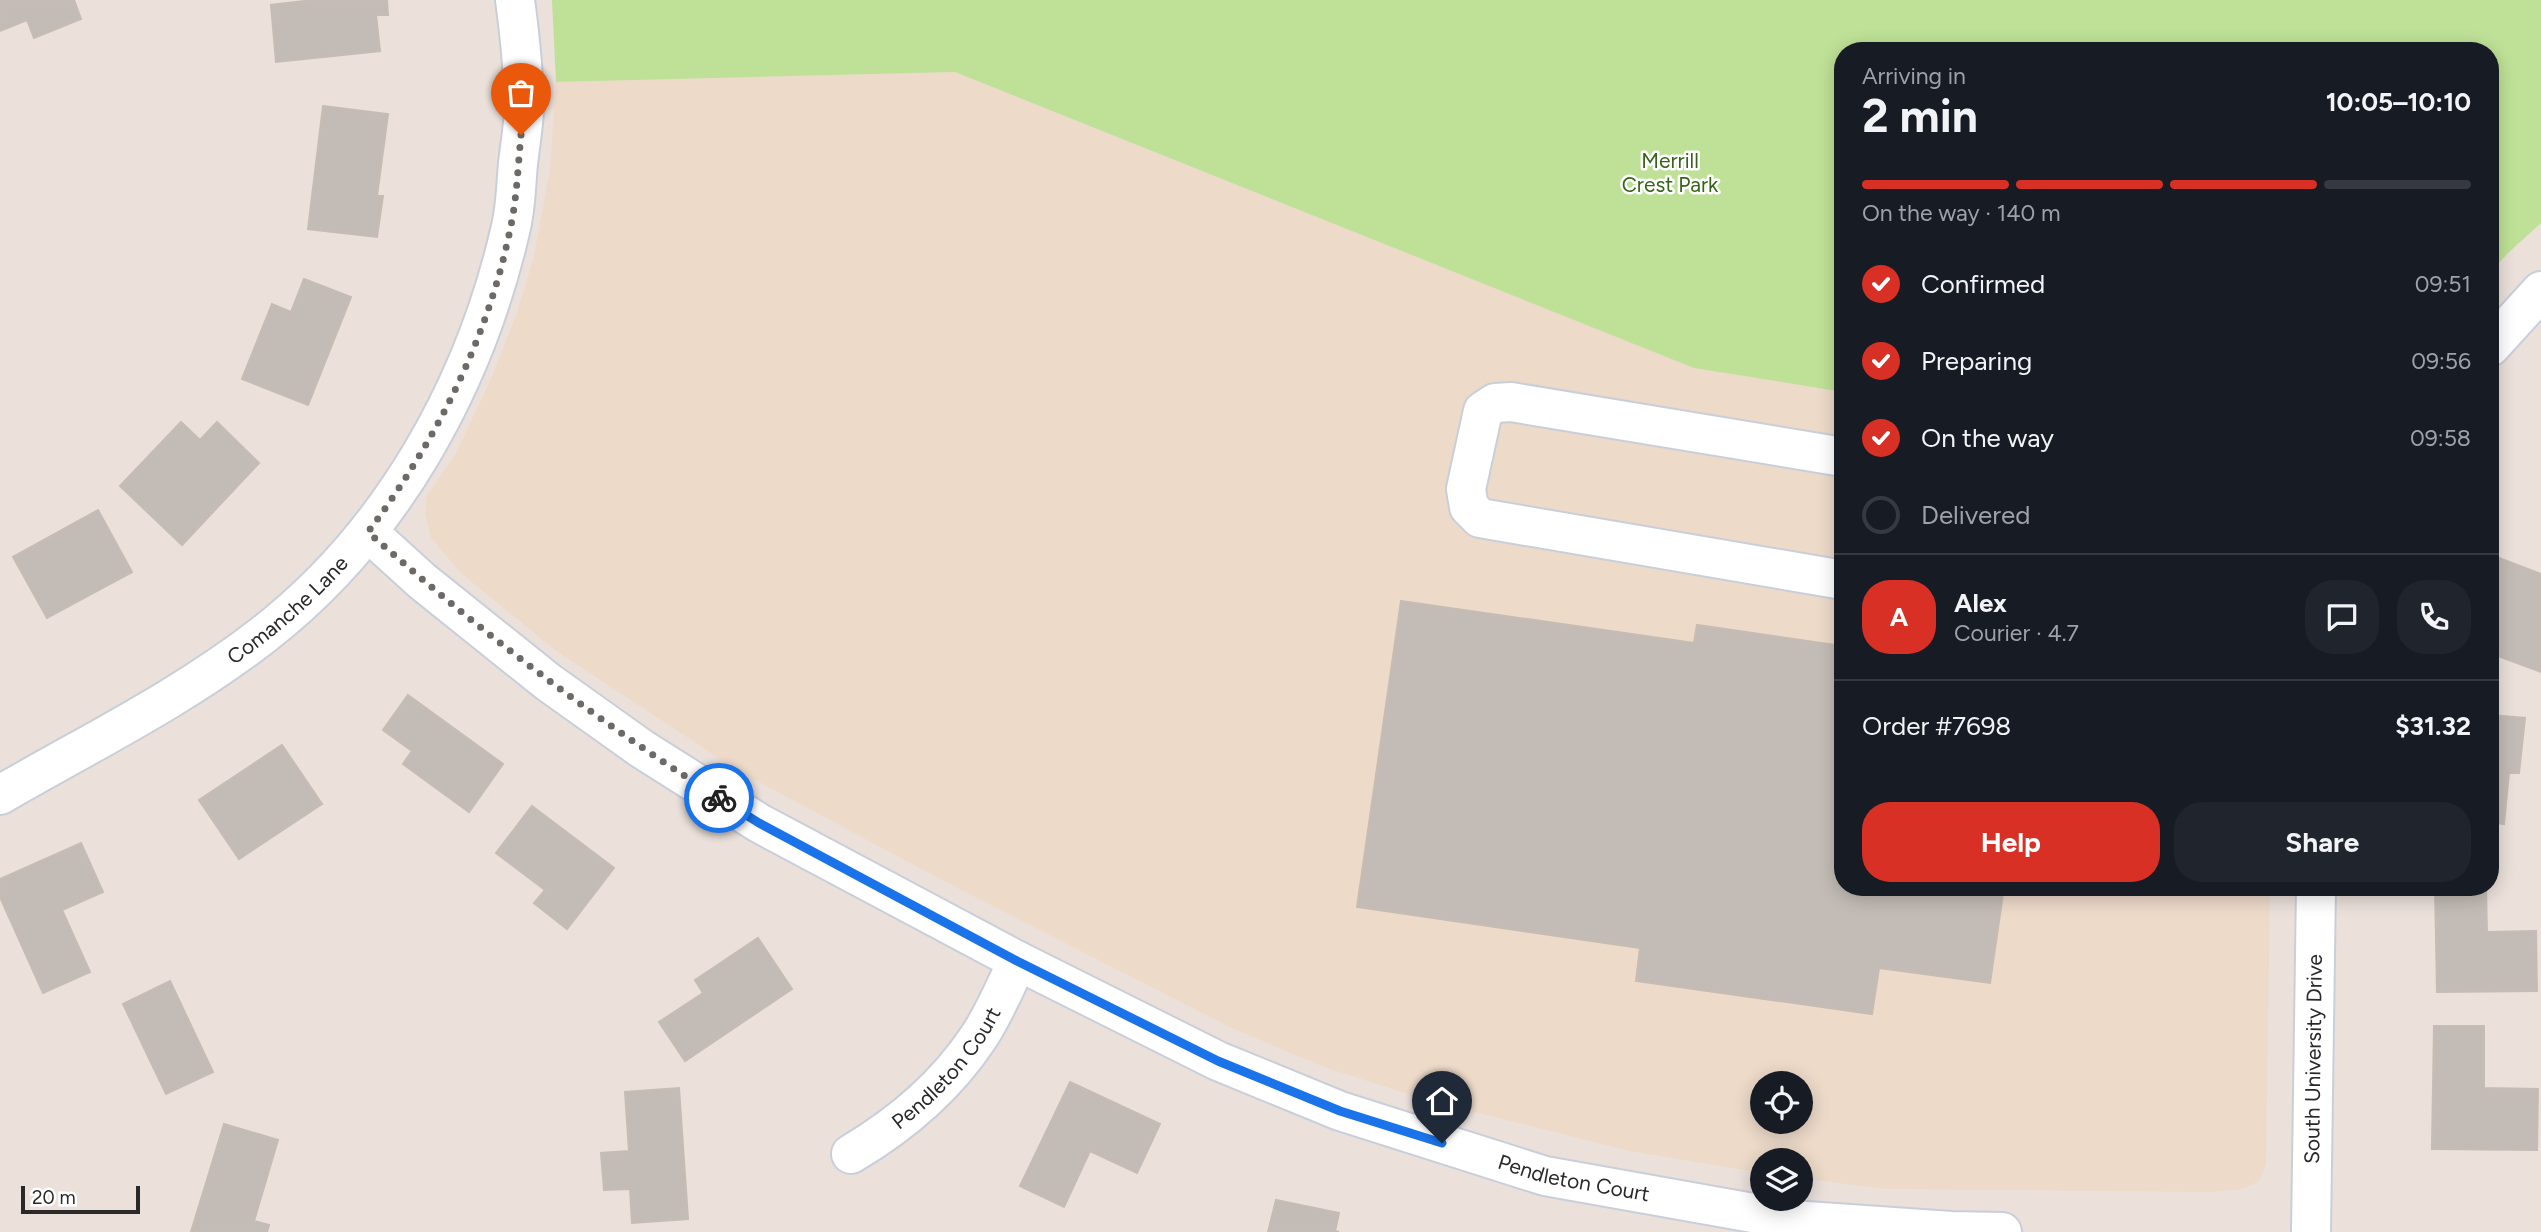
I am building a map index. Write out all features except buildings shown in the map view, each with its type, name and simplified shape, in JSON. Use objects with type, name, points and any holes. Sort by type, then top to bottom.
[{"type":"street","name":"Comanche Lane","points":[[0,795],[221,666],[264,634],[323,582],[368,532],[417,461],[453,397],[477,341],[512,224],[524,113],[522,58],[515,0]]},
{"type":"street","points":[[2499,337],[2541,291]]},
{"type":"street","points":[[1834,455],[1503,402],[1495,403],[1483,411],[1466,489],[1469,507],[1480,517],[1834,578]]},
{"type":"street","name":"Pendleton Court","points":[[368,532],[422,581],[548,682],[642,750],[759,823],[1017,961],[1218,1061],[1315,1101],[1545,1176],[1791,1220],[2002,1232]]},
{"type":"street","name":"South University Drive","points":[[2311,1232],[2316,896]]},
{"type":"street","name":"Pendleton Court","points":[[851,1154],[883,1135],[952,1074],[980,1036],[1017,961]]},
{"type":"shaded area","points":[[955,72],[1694,368],[1834,391],[1834,896],[2270,896],[2266,1164],[2259,1181],[2242,1189],[2214,1192],[1884,1189],[1813,1180],[1813,1148],[1750,1148],[1750,1171],[1630,1151],[1427,1100],[1324,1067],[1232,1028],[942,880],[737,770],[555,650],[462,574],[431,538],[425,514],[427,496],[455,455],[492,377],[517,313],[534,257],[550,169],[556,82]]},
{"type":"green space","name":"Merrill Crest Park","points":[[552,0],[2541,0],[2541,223],[2499,263],[2499,42],[1834,42],[1834,391],[1694,368],[955,72],[556,82]]},
{"type":"way so far","points":[[521,135],[512,224],[477,341],[453,397],[417,461],[368,532],[422,581],[548,682],[642,750],[719,798]]},
{"type":"route","points":[[719,798],[759,823],[1017,961],[1218,1061],[1340,1111],[1442,1143]]}]
